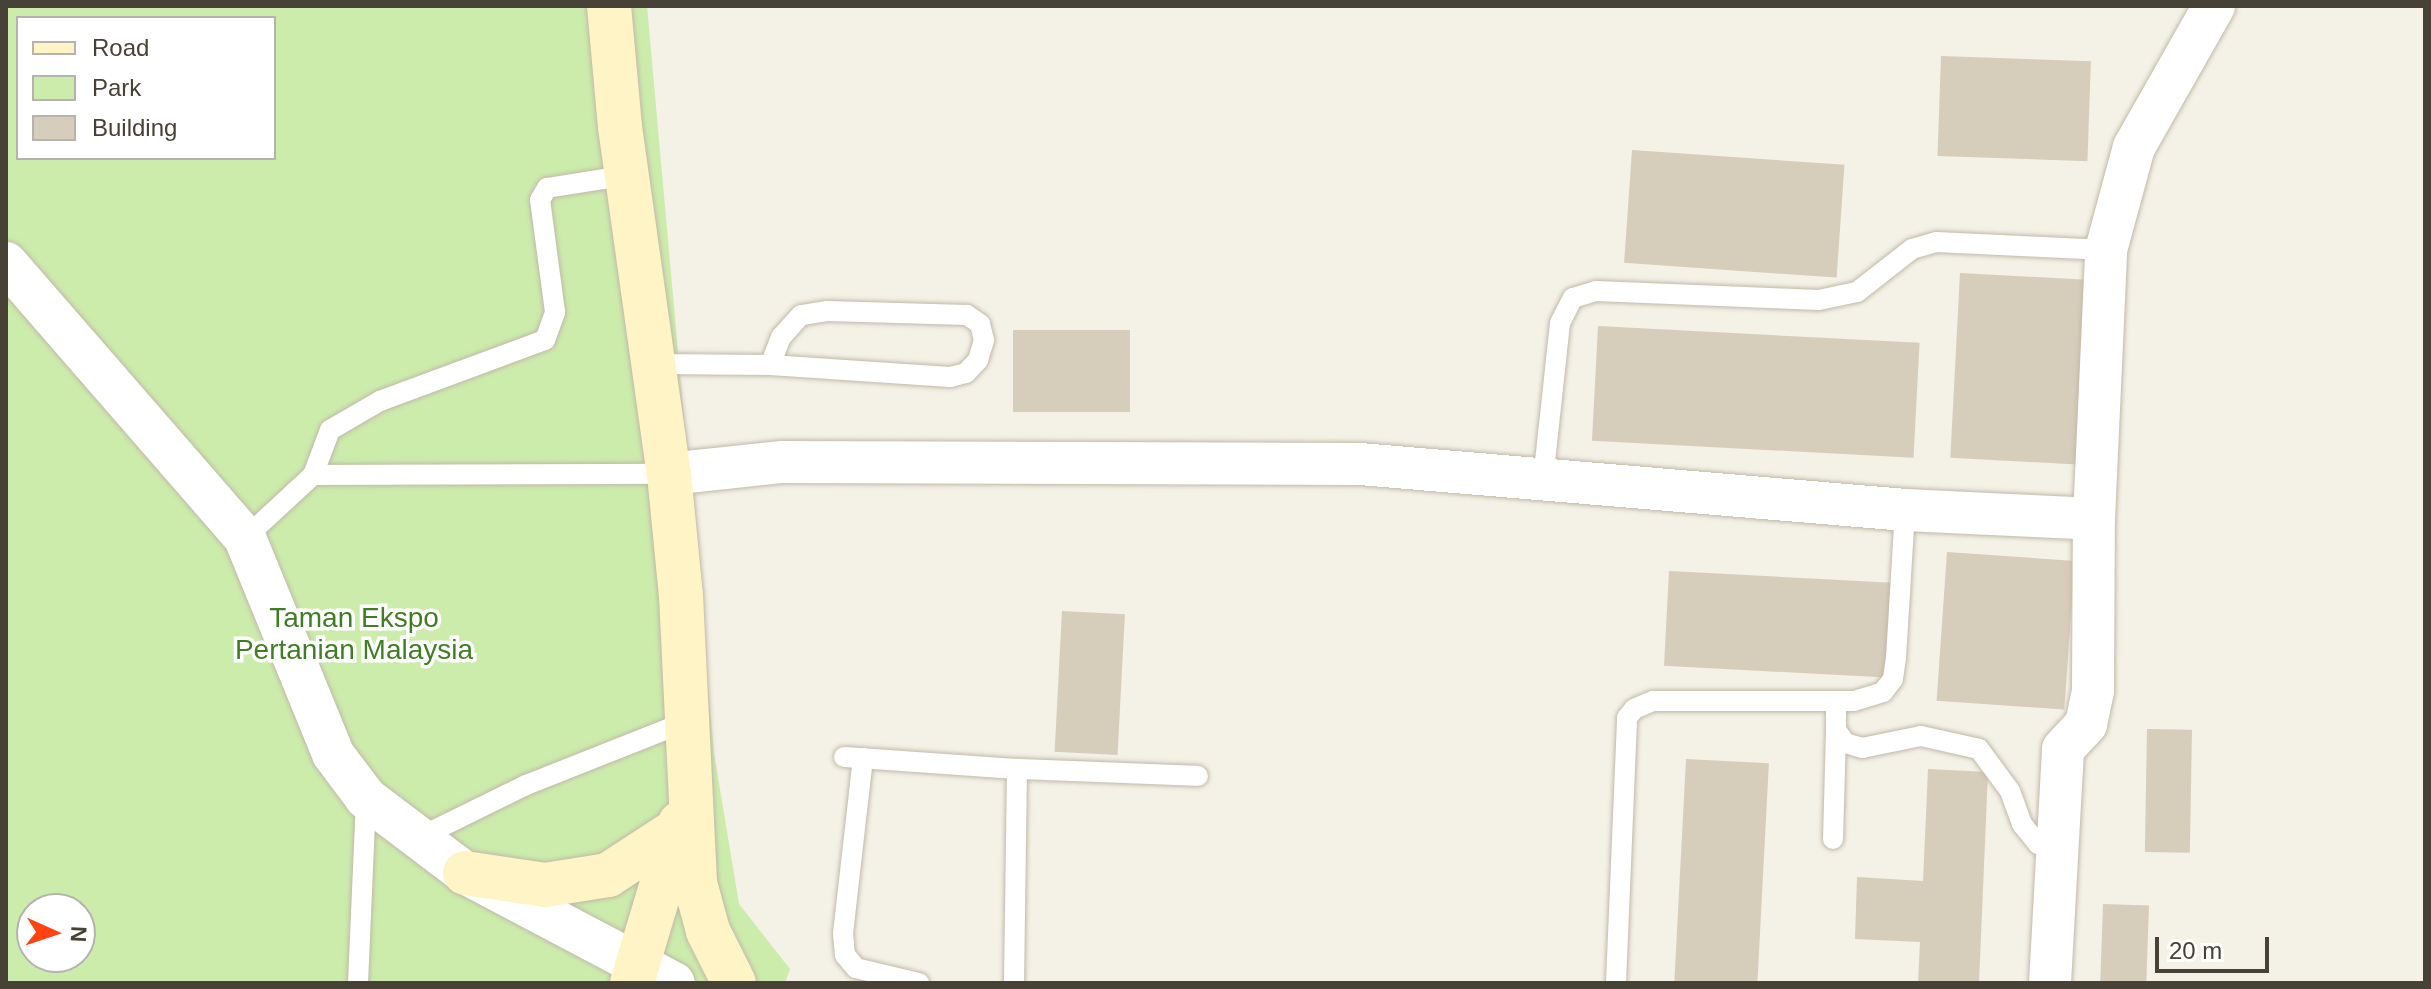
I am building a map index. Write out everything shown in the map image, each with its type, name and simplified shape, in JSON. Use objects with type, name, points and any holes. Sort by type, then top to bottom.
[{"type":"street","points":[[609,6],[628,175],[669,474],[689,735],[695,883],[708,931],[734,983]]},
{"type":"street","points":[[2050,983],[2054,847],[2063,749],[2086,724],[2093,691],[2094,519],[2106,250],[2134,147],[2214,6]]},
{"type":"street","points":[[6,263],[245,538],[333,754],[366,798],[465,873],[649,978],[680,828],[689,735]]},
{"type":"street","points":[[669,474],[782,462],[1360,464],[1905,510],[2094,519]]},
{"type":"street","points":[[465,873],[545,885],[608,875],[647,855],[680,828]]},
{"type":"lane","points":[[245,538],[313,475],[330,430],[380,401],[545,340],[555,312],[540,200],[547,188],[628,175]]},
{"type":"lane","points":[[1543,480],[1560,323],[1573,298],[1596,291],[1819,300],[1857,292],[1912,249],[1936,242],[2106,250]]},
{"type":"lane","points":[[653,364],[770,365],[950,377],[972,367],[984,340],[980,324],[967,315],[827,311],[801,315],[781,337],[770,365]]},
{"type":"lane","points":[[313,475],[669,474]]},
{"type":"lane","points":[[1616,983],[1625,729],[1634,709],[1653,701],[1836,701],[1867,698],[1883,692],[1893,679],[1905,510]]},
{"type":"lane","points":[[1833,839],[1836,701]]},
{"type":"lane","points":[[1836,730],[1845,743],[1862,748],[1921,736],[1979,749],[2010,791],[2022,824],[2038,844],[2054,847]]},
{"type":"lane","points":[[418,838],[526,785],[689,735]]},
{"type":"lane","points":[[919,983],[856,968],[845,955],[843,933],[854,758],[1017,769],[1198,776]]},
{"type":"lane","points":[[1014,983],[1017,769]]},
{"type":"lane","points":[[358,983],[366,798]]},
{"type":"green space","name":"Taman Ekspo Pertanian Malaysia","points":[[6,6],[647,6],[714,753],[739,904],[790,969],[785,983],[6,983]]},
{"type":"building","points":[[1941,56],[2091,61],[2087,161],[1938,156]]},
{"type":"building","points":[[1632,150],[1844,165],[1837,278],[1624,263]]},
{"type":"building","points":[[1960,273],[2087,280],[2077,464],[1950,458]]},
{"type":"building","points":[[1598,326],[1920,343],[1914,458],[1592,441]]},
{"type":"building","points":[[1013,330],[1130,330],[1130,412],[1013,412]]},
{"type":"building","points":[[1947,552],[2075,561],[2064,710],[1937,701]]},
{"type":"building","points":[[1669,571],[1892,583],[1887,678],[1664,666]]},
{"type":"building","points":[[1062,611],[1125,614],[1118,755],[1055,752]]},
{"type":"building","points":[[2147,729],[2192,730],[2190,853],[2145,852]]},
{"type":"building","points":[[1686,759],[1769,763],[1757,983],[1674,983]]},
{"type":"building","points":[[1928,769],[1988,772],[1979,983],[1918,983],[1920,942],[1855,939],[1857,877],[1923,881]]},
{"type":"building","points":[[2103,904],[2149,906],[2146,983],[2100,983]]}]
